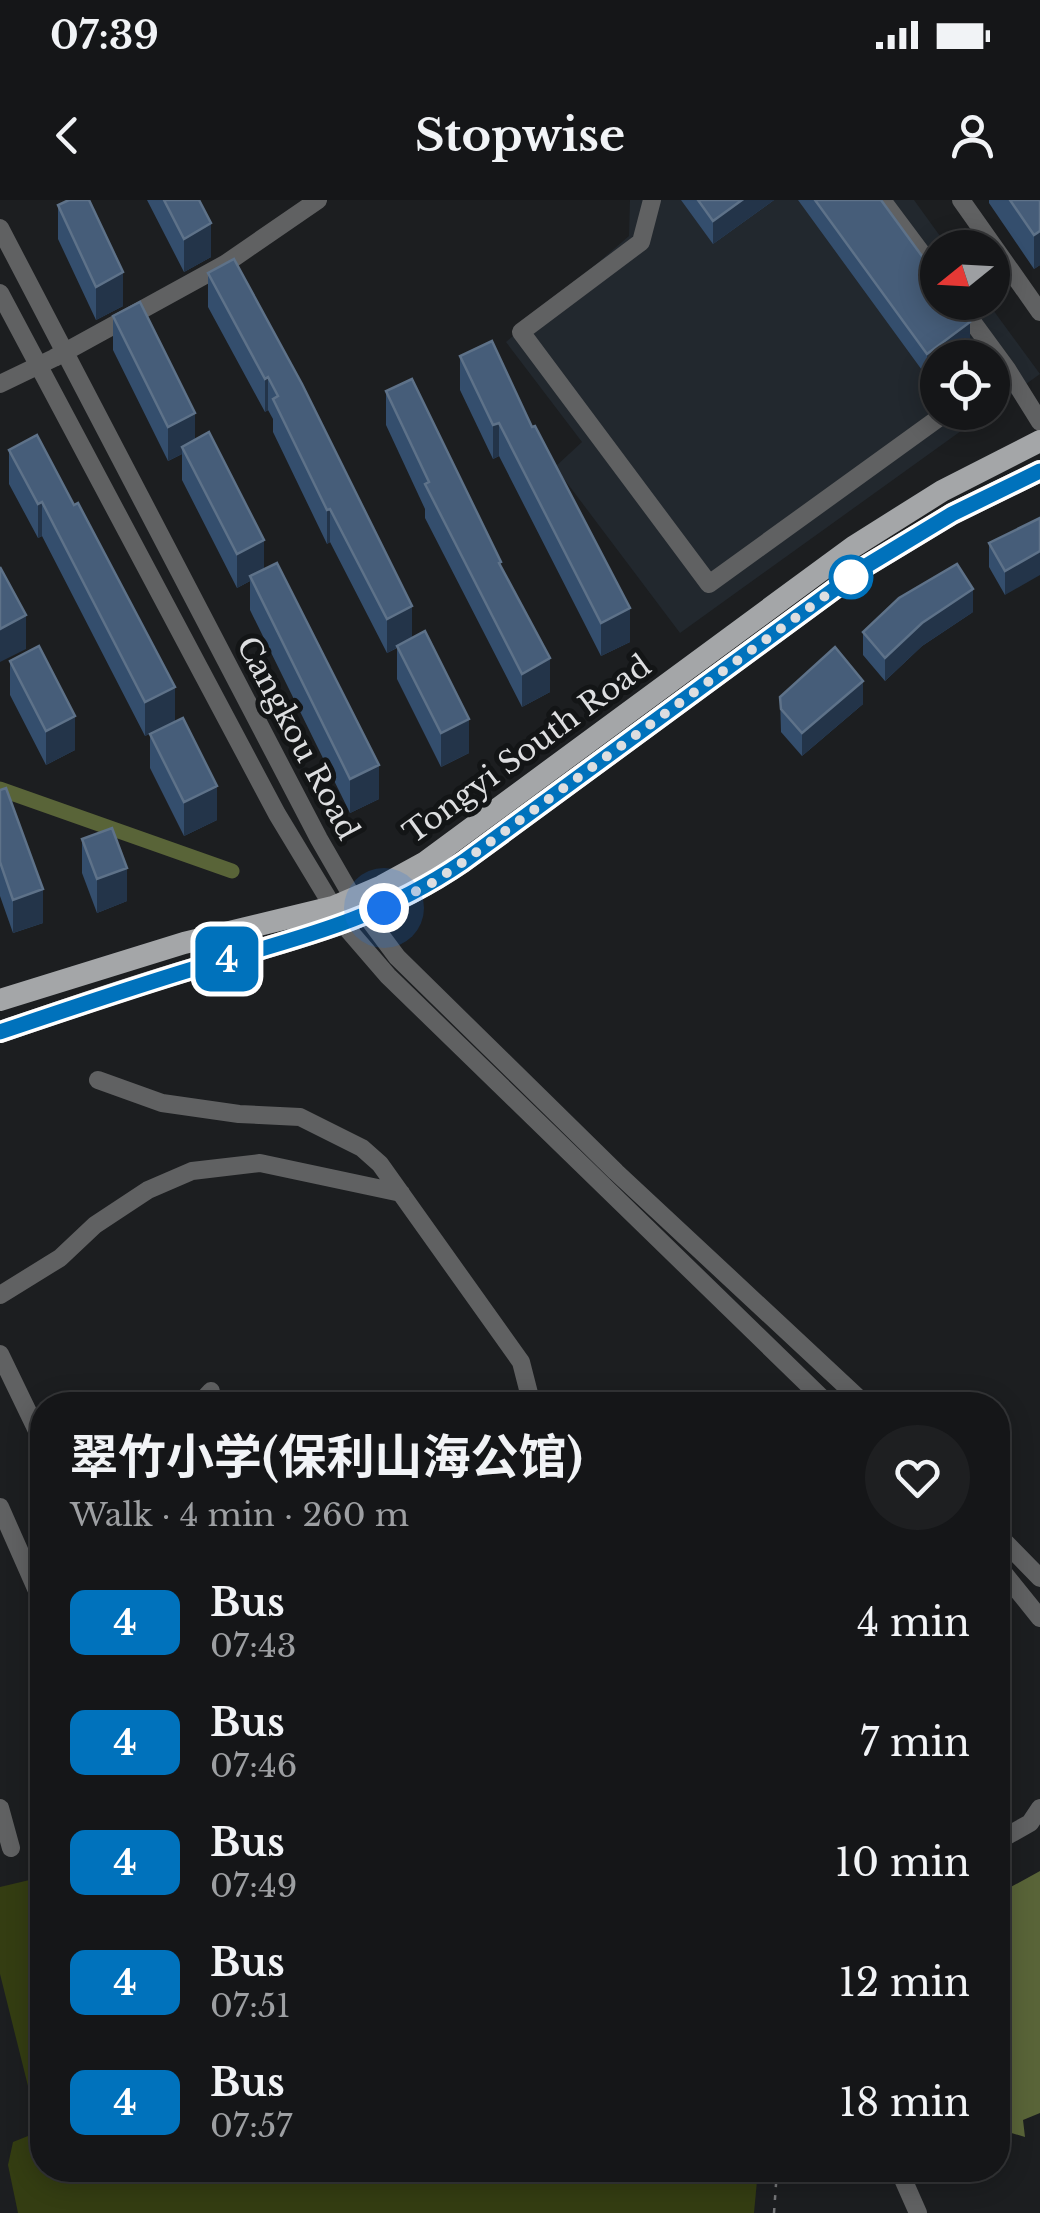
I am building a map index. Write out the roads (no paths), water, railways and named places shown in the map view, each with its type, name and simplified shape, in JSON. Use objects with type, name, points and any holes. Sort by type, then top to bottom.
[{"type":"main road","name":"Tongyi South Road","points":[[0,1000],[184,943],[349,912],[424,863],[852,547],[942,491],[1040,441]]},
{"type":"main road","name":"Tongyi South Road","points":[[0,1032],[192,969],[432,883],[866,566],[952,514],[1040,471]]},
{"type":"street","points":[[0,384],[225,264],[318,200]]},
{"type":"street","points":[[652,200],[640,242],[520,332],[709,584],[922,430]]},
{"type":"street","points":[[882,200],[920,250]]},
{"type":"street","points":[[962,200],[1033,287],[1040,312]]},
{"type":"street","name":"Cangkou Road","points":[[0,228],[349,912],[388,976],[815,1392]]},
{"type":"street","name":"Cangkou Road","points":[[0,293],[277,814],[349,912],[576,1133],[852,1392]]},
{"type":"street","points":[[1010,386],[1040,422]]},
{"type":"street","points":[[98,1080],[162,1103],[300,1118],[362,1148],[401,1192],[521,1362],[529,1392]]},
{"type":"street","points":[[0,1295],[60,1258],[95,1225],[148,1190],[192,1171],[260,1163],[401,1192]]},
{"type":"street","points":[[0,1354],[30,1416]]},
{"type":"street","points":[[0,1507],[30,1575]]},
{"type":"street","points":[[1010,1547],[1040,1578]]},
{"type":"street","points":[[1010,1581],[1040,1618]]},
{"type":"street","points":[[0,1808],[11,1848]]},
{"type":"street","points":[[1010,1834],[1030,1822],[1040,1808]]},
{"type":"street","points":[[904,2182],[918,2213]]},
{"type":"waterway","points":[[0,789],[232,871]]}]
